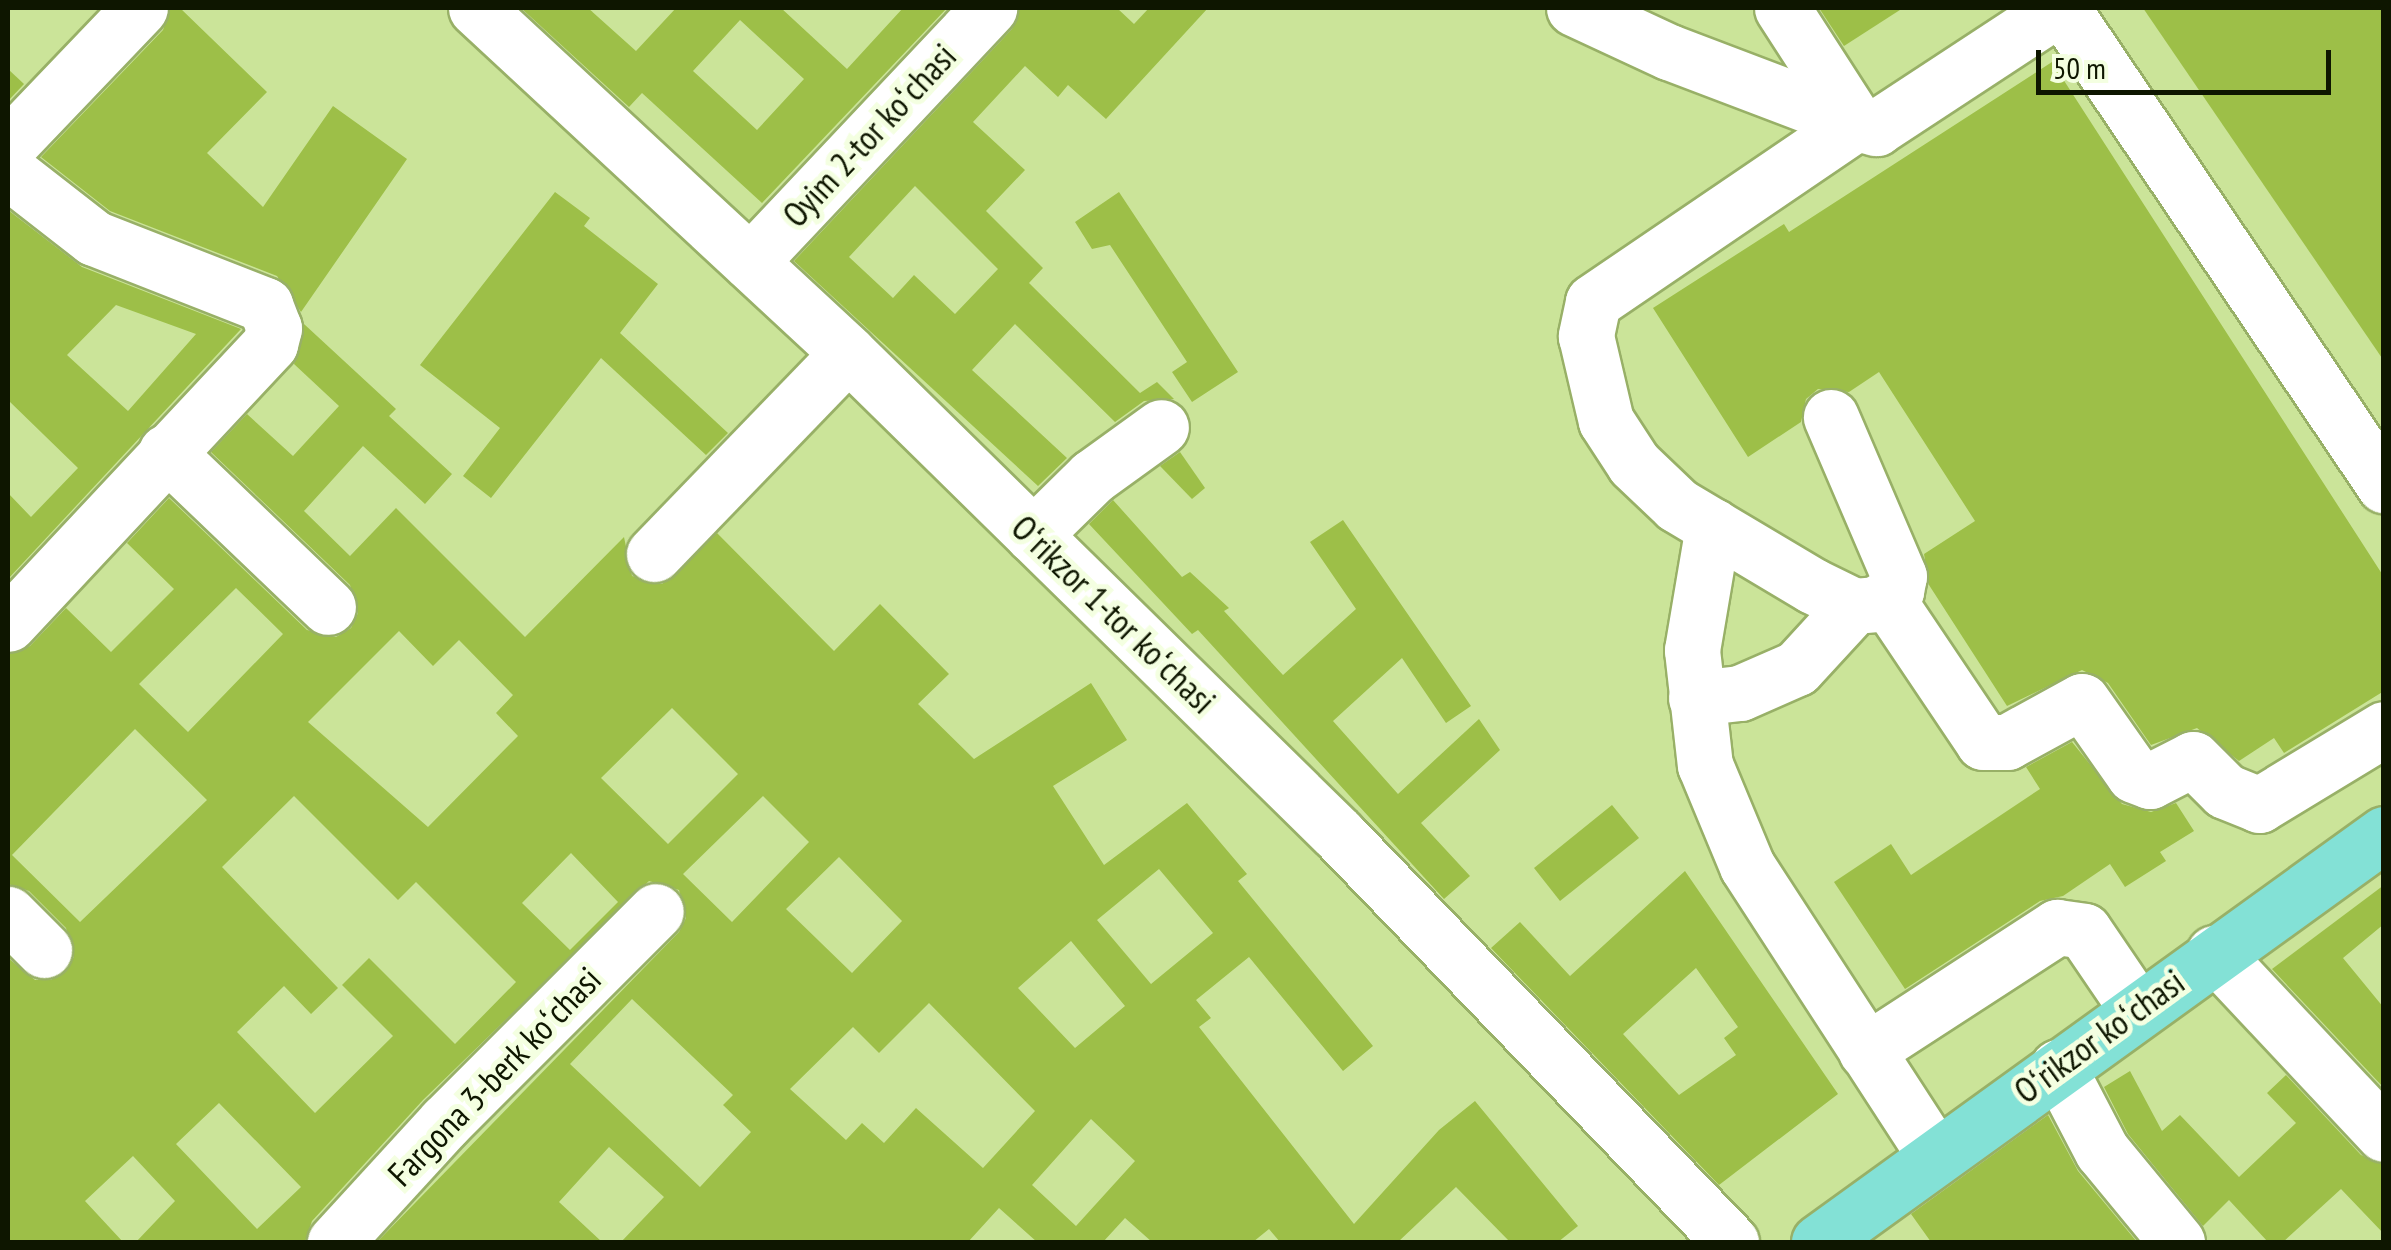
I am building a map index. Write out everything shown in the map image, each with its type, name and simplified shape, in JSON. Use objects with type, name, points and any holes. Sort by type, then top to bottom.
[{"type":"main road","name":"Oʻrikzor koʻchasi","points":[[1818,1242],[2384,834]]},
{"type":"street","points":[[8,146],[140,8]]},
{"type":"street","name":"Oyim 2-tor koʻchasi","points":[[750,262],[989,8]]},
{"type":"street","points":[[1574,8],[1669,52],[1876,128],[2060,8],[2384,485]]},
{"type":"street","points":[[1782,8],[1856,123]]},
{"type":"street","name":"Oʻrikzor 1-tor koʻchasi","points":[[497,15],[1339,835],[1731,1242]]},
{"type":"street","points":[[1856,123],[1593,302],[1586,336],[1606,421],[1634,464],[1677,504],[1712,526],[1870,602],[1984,742],[2007,742],[2082,701],[2134,776],[2150,781],[2193,759],[2225,791],[2259,805],[2384,729]]},
{"type":"street","points":[[8,171],[80,230],[252,298],[272,316],[270,344],[8,624]]},
{"type":"street","points":[[654,554],[848,354]]},
{"type":"street","points":[[1696,698],[1740,693],[1797,668],[1898,576],[1831,417]]},
{"type":"street","points":[[1034,535],[1092,477],[1161,427]]},
{"type":"street","points":[[166,452],[328,607]]},
{"type":"street","points":[[1712,526],[1692,650],[1705,765],[1748,866],[1935,1156]]},
{"type":"street","name":"Fargona 3-berk koʻchasi","points":[[335,1242],[445,1122],[656,911]]},
{"type":"street","points":[[1866,1051],[2057,927],[2084,931],[2137,1009]]},
{"type":"street","points":[[2214,953],[2384,1134]]},
{"type":"street","points":[[2058,1067],[2102,1150],[2177,1242]]},
{"type":"building","points":[[170,8],[180,8],[267,92],[207,153],[263,207],[333,106],[407,159],[301,312],[277,276],[110,211],[41,157],[163,30]]},
{"type":"building","points":[[521,8],[588,8],[636,51],[676,8],[781,8],[847,69],[903,8],[947,8],[762,203],[642,93],[629,107]],"holes":[[[740,20],[804,79],[757,130],[693,71]]]},
{"type":"building","points":[[1019,8],[1117,8],[1134,24],[1149,8],[1208,8],[1106,119],[1068,85],[1058,97],[1025,66],[973,122],[1025,170],[986,211],[1043,268],[1029,283],[1140,393],[1157,382],[1174,399],[1144,401],[1115,422],[1015,324],[972,370],[1067,458],[1038,486],[794,261],[1012,29]],"holes":[[[915,186],[998,269],[955,314],[914,275],[893,298],[849,257]]]},
{"type":"building","points":[[1819,8],[1903,8],[1844,46]]},
{"type":"building","points":[[2143,8],[2384,8],[2384,361]]},
{"type":"building","points":[[2052,62],[2384,577],[2384,691],[2284,753],[2274,738],[2239,761],[2197,728],[2151,745],[2108,683],[2082,670],[2007,706],[1929,585],[1924,554],[1975,521],[1879,372],[1849,392],[1818,389],[1806,399],[1801,422],[1748,457],[1653,308],[1784,224],[1789,232]]},
{"type":"building","points":[[8,69],[24,84],[8,101]]},
{"type":"building","points":[[555,192],[590,218],[584,226],[658,284],[620,333],[728,433],[706,455],[601,358],[491,498],[463,476],[500,428],[420,365]]},
{"type":"building","points":[[1119,192],[1238,372],[1192,402],[1172,372],[1187,362],[1110,245],[1092,249],[1075,222]]},
{"type":"building","points":[[8,210],[82,267],[241,329],[8,579],[8,493],[31,517],[78,468],[8,400]],"holes":[[[116,305],[196,334],[128,411],[67,355]]]},
{"type":"building","points":[[304,324],[396,409],[389,416],[452,474],[425,504],[363,446],[304,511],[350,556],[396,508],[525,637],[624,537],[632,576],[662,584],[717,533],[834,651],[880,604],[949,674],[918,704],[974,759],[1091,683],[1127,740],[1053,786],[1104,865],[1187,803],[1247,874],[1238,881],[1373,1046],[1343,1071],[1249,957],[1196,1000],[1211,1018],[1199,1027],[1354,1224],[1439,1130],[1475,1101],[1578,1226],[1558,1242],[1510,1242],[1456,1187],[1398,1242],[1280,1242],[1269,1229],[1253,1242],[1152,1242],[1125,1218],[1103,1242],[1037,1242],[999,1208],[968,1242],[621,1242],[664,1197],[609,1147],[559,1202],[602,1242],[377,1242],[679,932],[686,918],[679,890],[649,881],[423,1100],[312,1221],[305,1242],[136,1242],[175,1201],[133,1156],[85,1201],[123,1242],[8,1242],[8,958],[35,980],[51,980],[74,957],[66,928],[29,891],[8,884],[8,654],[30,646],[66,608],[111,652],[174,589],[127,543],[169,498],[307,630],[336,637],[351,628],[358,613],[350,585],[211,452],[247,414],[293,456],[339,406],[294,364]],"holes":[[[236,588],[283,634],[188,732],[139,684]],[[399,631],[433,666],[459,640],[513,695],[496,713],[518,736],[428,827],[308,722]],[[672,708],[738,774],[668,844],[601,778]],[[135,729],[207,800],[80,922],[12,855]],[[294,796],[398,900],[416,882],[516,982],[455,1044],[369,958],[342,985],[393,1036],[315,1113],[237,1032],[284,986],[311,1014],[338,988],[222,867]],[[763,796],[809,842],[732,922],[683,874]],[[571,853],[618,902],[570,950],[522,903]],[[839,857],[902,921],[852,973],[786,909]],[[1159,869],[1213,933],[1151,984],[1097,920]],[[1071,941],[1125,1006],[1075,1048],[1018,988]],[[632,999],[733,1095],[723,1105],[751,1132],[700,1187],[570,1064]],[[929,1003],[1035,1111],[983,1168],[916,1108],[884,1143],[862,1123],[846,1140],[790,1089],[853,1027],[879,1053]],[[219,1103],[301,1187],[257,1229],[176,1144]],[[1091,1119],[1135,1161],[1076,1226],[1032,1185]]]},
{"type":"building","points":[[1180,452],[1205,488],[1192,499],[1160,466]]},
{"type":"building","points":[[1113,500],[1182,577],[1190,572],[1229,608],[1224,611],[1283,675],[1356,609],[1310,542],[1343,520],[1471,706],[1446,723],[1402,658],[1333,721],[1398,794],[1479,719],[1500,750],[1421,823],[1470,876],[1444,899],[1198,630],[1192,634],[1089,524]]},
{"type":"building","points":[[2072,742],[2122,804],[2151,812],[2176,803],[2194,831],[2160,852],[2166,861],[2125,887],[2110,864],[2063,896],[2040,901],[1905,989],[1834,882],[1891,844],[1911,875],[2040,789],[2026,767]]},
{"type":"building","points":[[1612,805],[1639,838],[1560,901],[1534,868]]},
{"type":"building","points":[[1685,871],[1838,1094],[1719,1185],[1491,948],[1520,922],[1570,976]],"holes":[[[1696,968],[1738,1027],[1724,1038],[1736,1055],[1679,1095],[1623,1034]]]},
{"type":"building","points":[[2384,885],[2384,924],[2343,958],[2384,1008],[2384,1088],[2272,969]]},
{"type":"building","points":[[2130,1071],[2162,1131],[2180,1115],[2239,1177],[2296,1123],[2267,1093],[2286,1075],[2361,1155],[2384,1164],[2384,1234],[2341,1189],[2283,1242],[2268,1242],[2229,1200],[2203,1226],[2128,1134],[2104,1087]]},
{"type":"building","points":[[2048,1115],[2078,1171],[2137,1242],[1931,1242],[1911,1214]]}]
